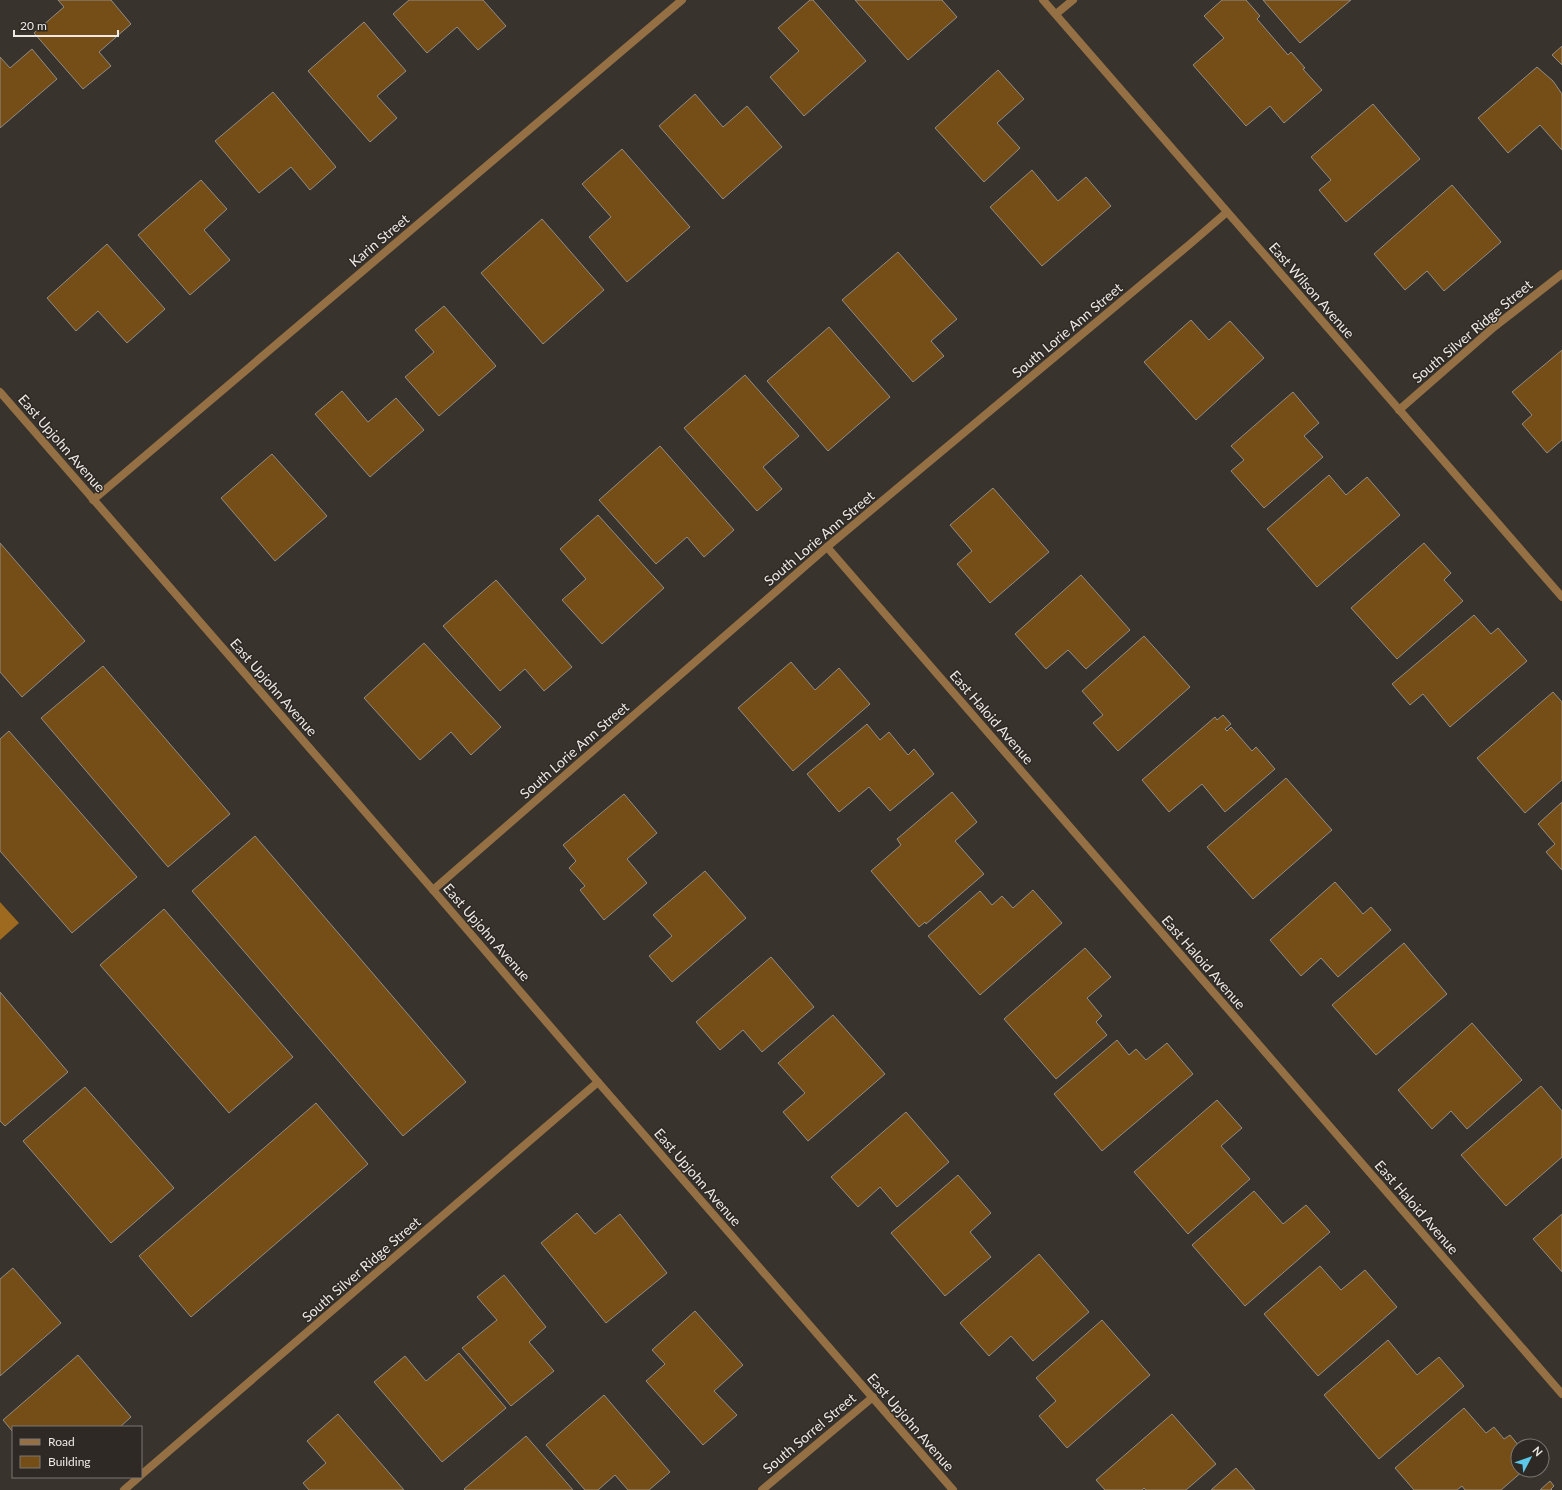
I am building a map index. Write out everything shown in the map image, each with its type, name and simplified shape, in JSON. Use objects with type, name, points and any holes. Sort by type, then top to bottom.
[{"type":"street","name":"Karin Street","points":[[94,500],[682,0]]},
{"type":"street","name":"East Wilson Avenue","points":[[1043,0],[1562,597]]},
{"type":"street","points":[[1056,14],[1073,0]]},
{"type":"street","name":"South Lorie Ann Street","points":[[434,890],[827,547],[1227,212]]},
{"type":"street","name":"South Silver Ridge Street","points":[[1399,410],[1494,327],[1562,274]]},
{"type":"street","name":"East Upjohn Avenue","points":[[0,392],[434,890],[598,1082],[953,1490]]},
{"type":"street","name":"East Haloid Avenue","points":[[827,547],[1562,1394]]},
{"type":"street","name":"South Silver Ridge Street","points":[[142,1474],[598,1082]]},
{"type":"street","name":"South Sorrel Street","points":[[762,1490],[873,1397]]},
{"type":"street","name":"South Silver Ridge Street","points":[[124,1490],[138,1478]]},
{"type":"shaded area","points":[[0,902],[19,923],[0,940]]},
{"type":"building","points":[[58,0],[111,0],[131,24],[99,52],[111,66],[83,89],[34,33],[64,7]]},
{"type":"building","points":[[409,0],[483,0],[506,26],[478,50],[457,27],[427,53],[393,14]]},
{"type":"building","points":[[810,0],[813,0],[866,61],[804,116],[770,77],[799,51],[778,28]]},
{"type":"building","points":[[855,0],[942,0],[957,17],[908,60]]},
{"type":"building","points":[[1222,0],[1246,0],[1260,16],[1257,19],[1288,55],[1291,52],[1305,68],[1303,69],[1322,90],[1284,123],[1270,106],[1246,126],[1193,65],[1224,38],[1204,16]]},
{"type":"building","points":[[1263,0],[1351,0],[1300,43]]},
{"type":"building","points":[[364,22],[406,71],[377,96],[397,118],[370,142],[308,71]]},
{"type":"building","points":[[1562,46],[1562,65],[1552,55]]},
{"type":"building","points":[[32,49],[57,79],[0,128],[0,57],[10,68]]},
{"type":"building","points":[[1537,67],[1553,81],[1562,94],[1562,150],[1540,125],[1508,153],[1478,118]]},
{"type":"building","points":[[998,70],[1024,99],[997,123],[1020,148],[984,182],[935,128]]},
{"type":"building","points":[[273,92],[336,167],[310,190],[291,167],[259,193],[215,141]]},
{"type":"building","points":[[695,94],[723,127],[747,106],[782,147],[723,199],[659,126]]},
{"type":"building","points":[[1373,104],[1420,159],[1346,222],[1319,190],[1331,180],[1311,157]]},
{"type":"building","points":[[622,149],[690,227],[627,282],[589,237],[611,217],[582,184]]},
{"type":"building","points":[[1032,170],[1058,201],[1086,177],[1111,206],[1042,266],[990,207]]},
{"type":"building","points":[[201,180],[227,209],[204,230],[230,260],[190,295],[138,235]]},
{"type":"building","points":[[1452,185],[1501,242],[1444,291],[1427,271],[1405,290],[1374,254]]},
{"type":"building","points":[[542,219],[604,290],[543,344],[481,273]]},
{"type":"building","points":[[107,244],[165,309],[127,343],[98,311],[76,331],[47,298]]},
{"type":"building","points":[[898,252],[957,319],[931,341],[944,356],[913,382],[842,300]]},
{"type":"building","points":[[444,306],[496,366],[439,416],[405,377],[434,352],[415,330]]},
{"type":"building","points":[[1191,320],[1209,340],[1230,321],[1264,358],[1196,420],[1144,362]]},
{"type":"building","points":[[829,327],[890,397],[828,451],[767,381]]},
{"type":"building","points":[[1562,350],[1562,440],[1547,453],[1522,424],[1532,415],[1512,392]]},
{"type":"building","points":[[745,375],[799,436],[763,467],[782,489],[757,511],[684,428]]},
{"type":"building","points":[[342,391],[368,422],[396,398],[424,430],[370,477],[315,414]]},
{"type":"building","points":[[1293,392],[1319,423],[1304,436],[1323,457],[1264,508],[1231,471],[1244,460],[1231,446]]},
{"type":"building","points":[[660,446],[734,530],[704,557],[687,537],[656,564],[599,500]]},
{"type":"building","points":[[272,454],[327,516],[275,561],[221,498]]},
{"type":"building","points":[[1329,475],[1346,495],[1367,477],[1400,515],[1317,587],[1267,529]]},
{"type":"building","points":[[993,488],[1049,552],[990,603],[957,564],[972,551],[950,525]]},
{"type":"building","points":[[598,515],[664,588],[602,644],[562,600],[586,579],[560,549]]},
{"type":"building","points":[[0,543],[85,641],[22,697],[0,672]]},
{"type":"building","points":[[1424,543],[1451,573],[1444,580],[1463,601],[1397,659],[1351,608]]},
{"type":"building","points":[[1081,575],[1130,630],[1086,669],[1068,650],[1046,669],[1015,634]]},
{"type":"building","points":[[496,580],[572,667],[544,691],[525,669],[500,691],[443,626]]},
{"type":"building","points":[[1474,615],[1491,634],[1498,628],[1527,661],[1450,727],[1423,694],[1410,705],[1392,684]]},
{"type":"building","points":[[1144,636],[1190,687],[1118,751],[1093,723],[1103,715],[1082,691]]},
{"type":"building","points":[[424,643],[501,727],[471,755],[451,732],[420,760],[364,698]]},
{"type":"building","points":[[791,662],[815,690],[839,668],[870,704],[793,771],[738,708]]},
{"type":"building","points":[[103,666],[230,814],[168,867],[41,718]]},
{"type":"building","points":[[1553,692],[1562,702],[1562,780],[1525,813],[1477,758]]},
{"type":"building","points":[[1223,715],[1231,724],[1225,729],[1227,731],[1231,727],[1252,751],[1256,747],[1275,769],[1225,812],[1202,784],[1169,812],[1142,780],[1215,717],[1217,720]]},
{"type":"building","points":[[867,724],[880,740],[889,732],[908,755],[914,749],[934,774],[890,811],[869,787],[839,812],[807,774]]},
{"type":"building","points":[[9,731],[137,877],[72,933],[0,851],[0,739]]},
{"type":"building","points":[[1286,778],[1332,830],[1253,899],[1207,847]]},
{"type":"building","points":[[952,792],[977,822],[955,841],[984,874],[926,924],[925,922],[919,927],[871,871],[901,845],[897,839]]},
{"type":"building","points":[[624,794],[657,833],[627,859],[647,883],[604,920],[580,890],[585,886],[569,868],[576,861],[563,845]]},
{"type":"building","points":[[1562,802],[1562,870],[1546,852],[1555,844],[1538,824]]},
{"type":"building","points":[[255,836],[466,1082],[403,1136],[192,891]]},
{"type":"building","points":[[705,871],[746,918],[672,982],[649,956],[672,936],[653,915]]},
{"type":"building","points":[[1335,882],[1363,914],[1371,907],[1391,930],[1338,977],[1321,958],[1301,976],[1270,940]]},
{"type":"building","points":[[1033,890],[1062,923],[980,995],[928,936],[980,891],[992,905],[1002,896],[1013,908]]},
{"type":"building","points":[[164,909],[293,1057],[229,1113],[100,965]]},
{"type":"building","points":[[1404,943],[1447,994],[1376,1055],[1332,1005]]},
{"type":"building","points":[[1085,948],[1111,977],[1087,998],[1102,1016],[1096,1022],[1107,1035],[1056,1079],[1004,1019]]},
{"type":"building","points":[[771,957],[814,1007],[762,1052],[743,1030],[720,1050],[696,1022]]},
{"type":"building","points":[[0,992],[68,1072],[5,1126],[0,1121]]},
{"type":"building","points":[[833,1015],[885,1074],[808,1141],[783,1112],[805,1093],[778,1063]]},
{"type":"building","points":[[1472,1023],[1522,1080],[1467,1129],[1451,1111],[1432,1129],[1398,1090]]},
{"type":"building","points":[[1117,1040],[1129,1055],[1136,1049],[1146,1060],[1167,1043],[1193,1074],[1102,1151],[1054,1094]]},
{"type":"building","points":[[1541,1086],[1562,1111],[1562,1157],[1506,1206],[1461,1155]]},
{"type":"building","points":[[85,1087],[174,1188],[111,1243],[23,1141]]},
{"type":"building","points":[[1217,1100],[1242,1128],[1221,1146],[1250,1179],[1188,1234],[1134,1172]]},
{"type":"building","points":[[316,1103],[368,1164],[191,1317],[139,1256]]},
{"type":"building","points":[[906,1112],[949,1162],[897,1207],[880,1187],[858,1207],[831,1177]]},
{"type":"building","points":[[958,1175],[991,1213],[970,1232],[991,1257],[945,1296],[891,1233]]},
{"type":"building","points":[[1254,1191],[1283,1224],[1306,1205],[1330,1232],[1245,1306],[1192,1245]]},
{"type":"building","points":[[577,1213],[595,1234],[620,1214],[667,1273],[606,1323],[541,1243]]},
{"type":"building","points":[[1562,1214],[1562,1272],[1533,1239]]},
{"type":"building","points":[[1039,1254],[1089,1312],[1033,1361],[1011,1336],[989,1356],[960,1323]]},
{"type":"building","points":[[1320,1266],[1341,1290],[1365,1270],[1397,1307],[1318,1376],[1264,1314]]},
{"type":"building","points":[[13,1268],[61,1323],[0,1376],[0,1279]]},
{"type":"building","points":[[504,1275],[546,1327],[529,1342],[554,1371],[511,1406],[462,1348],[497,1320],[477,1297]]},
{"type":"building","points":[[695,1311],[743,1365],[714,1391],[737,1415],[703,1445],[646,1381],[665,1364],[652,1350]]},
{"type":"building","points":[[1102,1320],[1150,1375],[1067,1448],[1039,1416],[1056,1401],[1036,1378]]},
{"type":"building","points":[[1388,1340],[1417,1375],[1439,1357],[1464,1386],[1379,1459],[1324,1395]]},
{"type":"building","points":[[459,1353],[506,1408],[442,1462],[374,1382],[405,1356],[426,1381]]},
{"type":"building","points":[[78,1355],[131,1417],[121,1426],[12,1426],[12,1431],[3,1420]]},
{"type":"building","points":[[604,1395],[670,1472],[649,1490],[628,1490],[615,1475],[598,1490],[585,1490],[546,1445]]},
{"type":"building","points":[[1464,1408],[1486,1433],[1494,1427],[1504,1439],[1510,1435],[1512,1438],[1510,1438],[1510,1478],[1515,1478],[1501,1490],[1465,1490],[1462,1486],[1457,1490],[1414,1490],[1395,1468]]},
{"type":"building","points":[[338,1414],[404,1490],[309,1490],[303,1483],[326,1463],[307,1441]]},
{"type":"building","points":[[1172,1414],[1216,1464],[1186,1490],[1146,1490],[1144,1488],[1142,1490],[1105,1490],[1096,1480]]},
{"type":"building","points":[[526,1436],[573,1490],[464,1489]]},
{"type":"building","points":[[1236,1468],[1255,1490],[1211,1490]]},
{"type":"building","points":[[1550,1481],[1554,1486],[1551,1489],[1552,1490],[1540,1490]]}]
